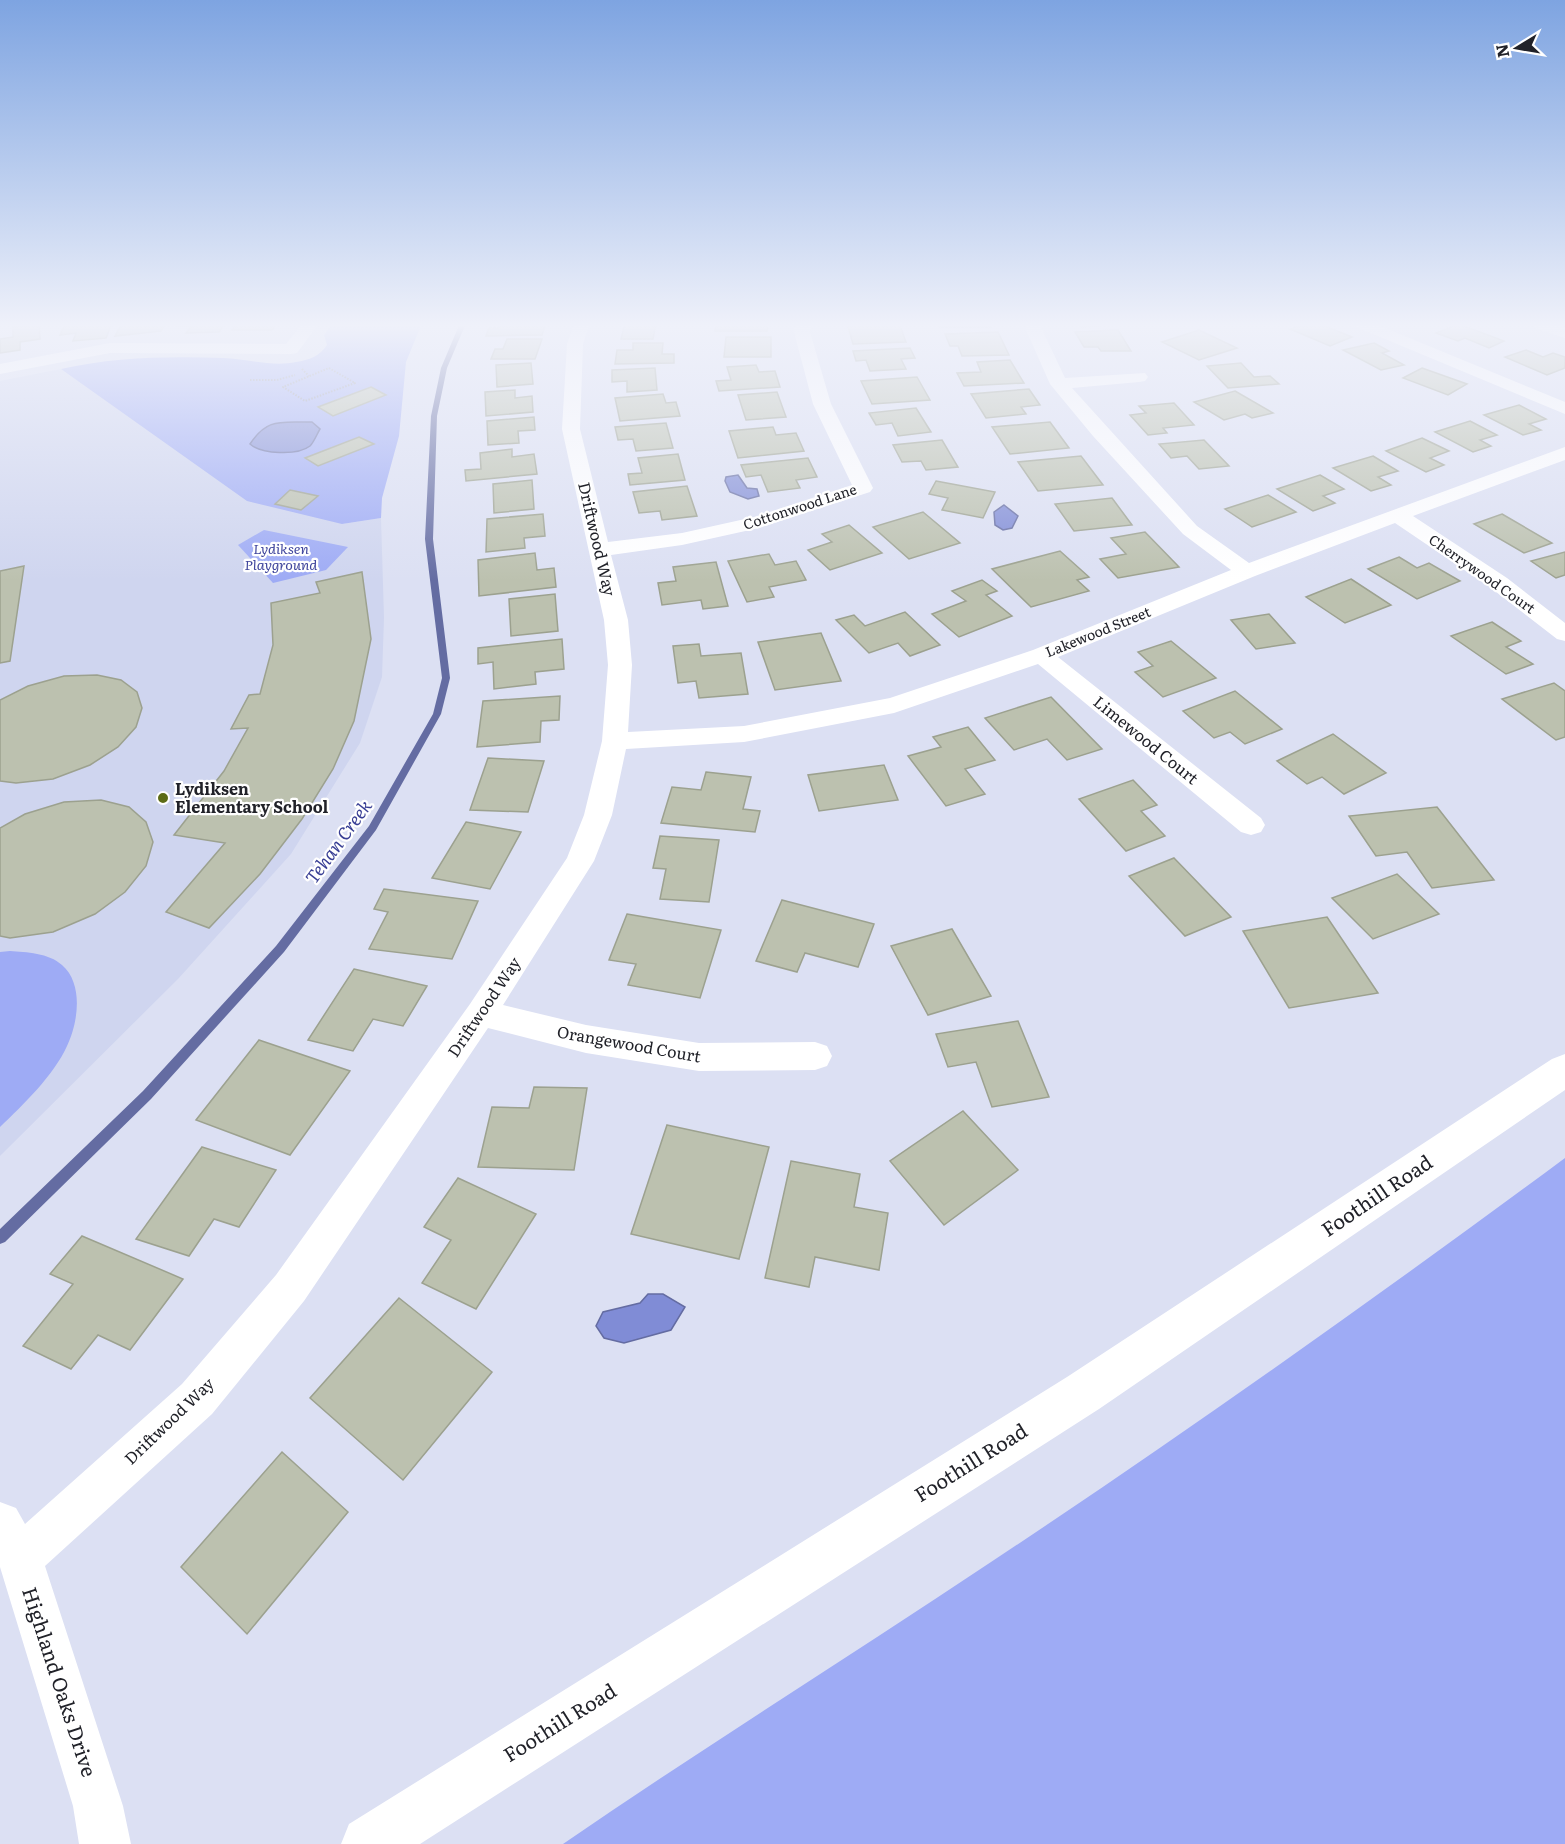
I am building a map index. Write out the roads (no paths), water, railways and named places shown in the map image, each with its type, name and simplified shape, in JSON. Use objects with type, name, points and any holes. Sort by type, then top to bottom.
[{"type":"main road","name":"Foothill Road","points":[[369,1844],[1083,1393],[1565,1070]]},
{"type":"street","name":"Driftwood Way","points":[[10,1541],[197,1399],[290,1288],[481,1013],[580,861],[598,815],[615,741],[620,665],[616,620],[571,429],[572,409]]},
{"type":"street","name":"Cottonwood Lane","points":[[600,550],[682,539],[759,522],[863,488],[824,409]]},
{"type":"street","points":[[1080,409],[1190,530],[1247,571]]},
{"type":"street","name":"Lakewood Street","points":[[615,741],[744,734],[894,705],[1041,655],[1247,571],[1565,453]]},
{"type":"street","name":"Cherrywood Court","points":[[1397,515],[1499,583],[1565,634]]},
{"type":"street","name":"Limewood Court","points":[[1041,655],[1251,825]]},
{"type":"street","name":"Orangewood Court","points":[[481,1013],[586,1039],[699,1057],[815,1056]]},
{"type":"street","name":"Highland Oaks Drive","points":[[10,1541],[98,1806],[105,1844]]},
{"type":"waterway","name":"Tehan Creek","points":[[0,1238],[147,1095],[280,949],[373,828],[437,714],[446,678],[429,539],[435,409]]},
{"type":"place","name":"Lydiksen Elementary School","points":[[163,798]]},
{"type":"park label","name":"Lydiksen Playground","points":[[281,558]]}]
